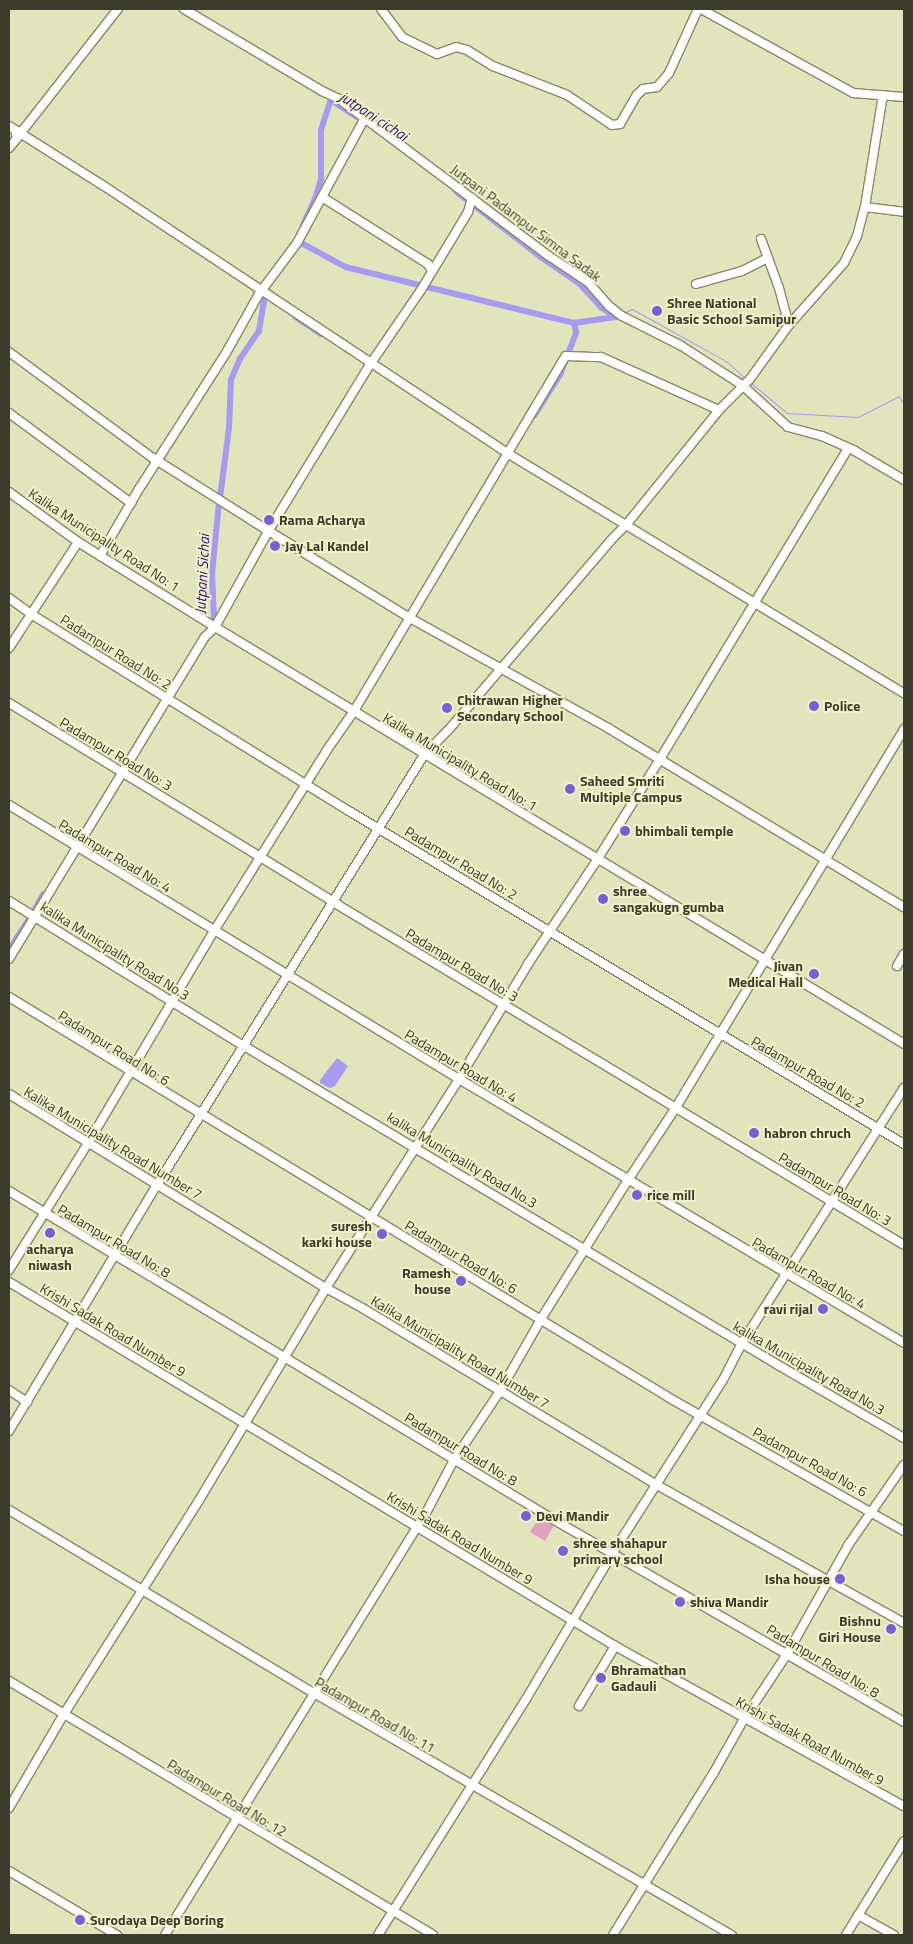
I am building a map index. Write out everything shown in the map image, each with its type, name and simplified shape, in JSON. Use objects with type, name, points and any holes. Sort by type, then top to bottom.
[{"type":"street","points":[[9,148],[17,138],[18,133],[24,130],[118,9]]},
{"type":"street","name":"Jutpani Padampur Simna Sadak","points":[[184,9],[322,91],[339,99],[549,256],[588,282],[609,306],[622,316],[680,345],[742,386],[788,427],[822,436],[904,480]]},
{"type":"street","points":[[381,9],[402,36],[437,54],[456,47],[467,50],[493,66],[566,95],[612,126],[620,124],[637,95],[643,89],[657,87],[669,73],[700,9],[853,93],[904,97]]},
{"type":"street","points":[[9,1432],[157,1185],[424,755],[452,727],[611,540],[626,525],[719,410],[750,379],[789,325],[844,263],[856,236],[865,207],[883,95]]},
{"type":"street","points":[[100,556],[157,461],[226,353],[261,292],[304,228],[365,118]]},
{"type":"street","points":[[9,126],[38,143],[261,292],[372,363],[507,455],[904,693]]},
{"type":"street","points":[[322,197],[428,264],[432,271]]},
{"type":"street","points":[[9,959],[205,637],[215,627],[269,530],[372,363],[423,287],[468,212],[472,198]]},
{"type":"street","points":[[865,207],[904,212]]},
{"type":"street","points":[[761,239],[789,325]]},
{"type":"street","points":[[696,284],[742,271],[768,258]]},
{"type":"street","points":[[9,352],[157,461],[408,617],[660,759],[904,907]]},
{"type":"street","points":[[9,1270],[88,1143],[214,931],[261,858],[305,784],[354,711],[408,617],[566,356],[600,357],[719,410]]},
{"type":"street","points":[[9,414],[131,503]]},
{"type":"street","points":[[9,1808],[64,1714],[245,1424],[326,1288],[459,1079],[549,931],[597,860],[660,759],[848,449]]},
{"type":"street","name":"Kalika Municipality Road No: 1","points":[[9,492],[78,542],[215,627],[765,962],[904,1044]]},
{"type":"street","points":[[9,648],[78,542]]},
{"type":"street","name":"Padampur Road No: 2","points":[[9,598],[31,614],[305,784],[904,1144]]},
{"type":"street","name":"Padampur Road No: 3","points":[[9,703],[503,1005],[904,1245]]},
{"type":"street","points":[[165,1935],[336,1660],[416,1525],[426,1513],[454,1460],[500,1391],[541,1319],[721,1035],[825,858],[904,729]]},
{"type":"street","name":"Padampur Road No: 4","points":[[9,805],[459,1079],[904,1343]]},
{"type":"street","name":"kalika Municipality Road No.3","points":[[9,901],[244,1046],[904,1438]]},
{"type":"street","points":[[897,966],[904,954]]},
{"type":"street","name":"Padampur Road No: 6","points":[[9,997],[129,1072],[673,1400],[872,1511],[904,1531]]},
{"type":"street","points":[[378,1935],[574,1620],[612,1554],[723,1380],[742,1343],[904,1088]]},
{"type":"street","name":"Kalika Municipality Road Number 7","points":[[9,1094],[326,1288],[657,1485],[904,1623]]},
{"type":"street","name":"Padampur Road No: 8","points":[[9,1191],[44,1214],[612,1554],[904,1722]]},
{"type":"street","name":"Krishi Sadak Road Number 9","points":[[9,1282],[615,1646],[904,1806]]},
{"type":"street","points":[[9,1390],[27,1402]]},
{"type":"street","points":[[613,1935],[714,1774],[744,1719],[787,1654],[849,1544],[904,1465]]},
{"type":"street","name":"Padampur Road No: 11","points":[[9,1510],[471,1786],[732,1935]]},
{"type":"street","points":[[579,1706],[615,1646]]},
{"type":"street","name":"Padampur Road No: 12","points":[[9,1681],[236,1819],[433,1935]]},
{"type":"street","points":[[846,1935],[904,1841]]},
{"type":"street","points":[[9,1870],[117,1935]]},
{"type":"street","points":[[858,1915],[894,1935]]},
{"type":"shaded area","points":[[337,1058],[348,1066],[335,1086],[330,1088],[320,1083],[320,1080]]},
{"type":"shaded area","points":[[542,1513],[556,1522],[545,1541],[530,1532]]},
{"type":"waterway","name":"jutpani cichai","points":[[303,225],[315,199],[321,179],[321,130],[331,100],[356,116]]},
{"type":"waterway","name":"jutpani cichai","points":[[457,192],[541,257],[579,283],[601,307],[616,317]]},
{"type":"waterway","points":[[296,240],[346,267],[574,323]]},
{"type":"waterway","name":"jutpani cichai","points":[[220,498],[229,428],[231,380],[240,359],[259,331],[266,289]]},
{"type":"waterway","points":[[623,313],[632,309],[726,361],[746,379]]},
{"type":"waterway","points":[[296,317],[321,334]]},
{"type":"waterway","points":[[534,416],[560,375],[576,333],[574,323],[616,317]]},
{"type":"waterway","points":[[751,383],[787,413],[858,417],[899,396],[904,405]]},
{"type":"waterway","name":"Jutpani Sichai","points":[[209,627],[214,619],[212,574],[219,502]]},
{"type":"waterway","name":"Jutpani Sichai","points":[[33,913],[43,895]]},
{"type":"waterway","name":"Jutpani Sichai","points":[[9,950],[30,918]]},
{"type":"place","name":"Shree National Basic School Samipur","points":[[657,311]]},
{"type":"place","name":"Rama Acharya","points":[[269,520]]},
{"type":"place","name":"Jay Lal Kandel","points":[[275,546]]},
{"type":"place","name":"Police","points":[[814,706]]},
{"type":"place","name":"Chitrawan Higher Secondary School","points":[[447,708]]},
{"type":"place","name":"Saheed Smriti Multiple Campus","points":[[570,789]]},
{"type":"place","name":"bhimbali temple","points":[[625,831]]},
{"type":"place","name":"shree sangakugn gumba","points":[[603,899]]},
{"type":"place","name":"Jivan Medical Hall","points":[[814,974]]},
{"type":"place","name":"habron chruch","points":[[754,1133]]},
{"type":"place","name":"rice mill","points":[[637,1195]]},
{"type":"place","name":"acharya niwash","points":[[50,1233]]},
{"type":"place","name":"suresh karki house","points":[[382,1234]]},
{"type":"place","name":"Ramesh house","points":[[461,1281]]},
{"type":"place","name":"ravi rijal","points":[[823,1309]]},
{"type":"place","name":"Devi Mandir","points":[[526,1516]]},
{"type":"place","name":"shree shahapur primary school","points":[[563,1551]]},
{"type":"place","name":"Isha house","points":[[840,1579]]},
{"type":"place","name":"shiva Mandir","points":[[680,1602]]},
{"type":"place","name":"Bishnu Giri House","points":[[891,1629]]},
{"type":"place","name":"Bhramathan Gadauli","points":[[601,1678]]},
{"type":"place","name":"Surodaya Deep Boring","points":[[80,1920]]}]
